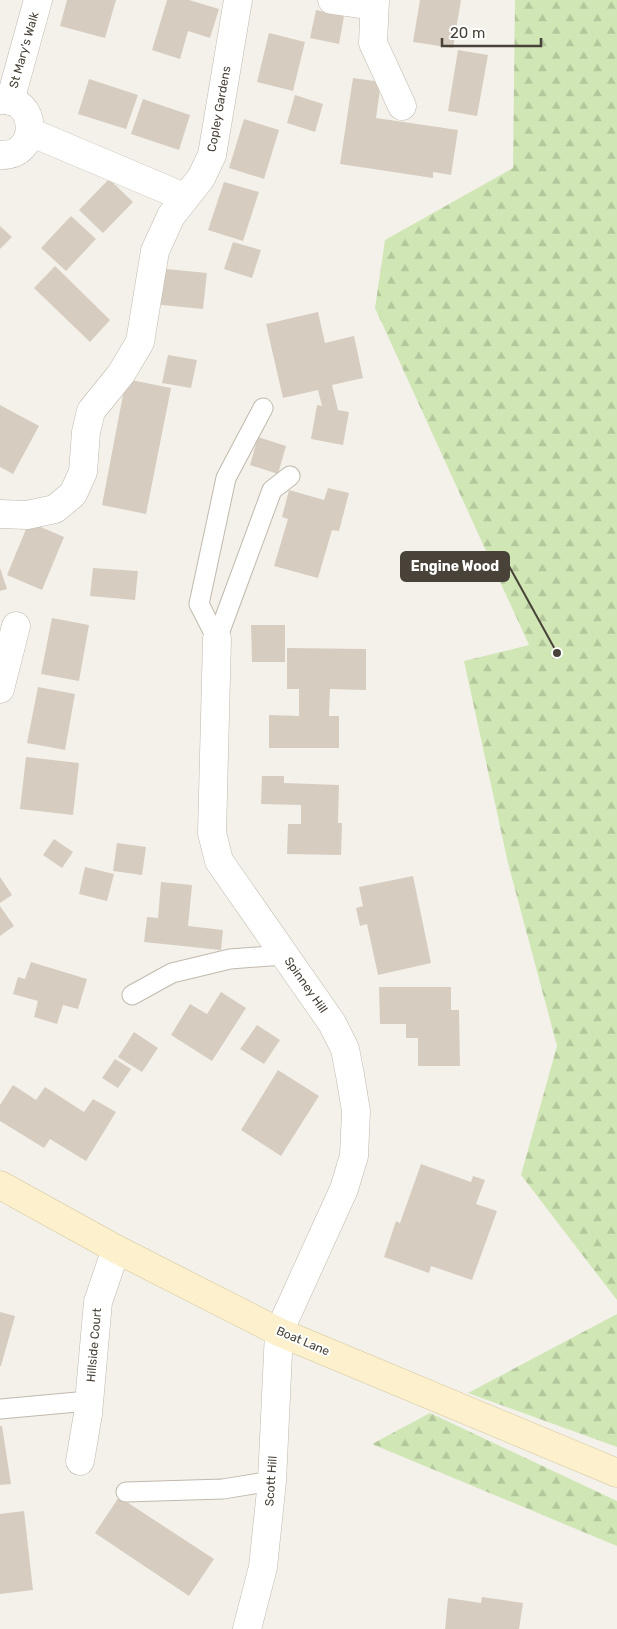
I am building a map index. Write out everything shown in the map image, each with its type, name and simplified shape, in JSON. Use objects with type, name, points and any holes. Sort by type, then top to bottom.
[{"type":"street","name":"St Mary's Walk","points":[[30,132],[26,113],[20,106],[5,101],[38,0]]},
{"type":"street","name":"Copley Gardens","points":[[0,514],[27,515],[55,508],[74,494],[83,472],[86,432],[91,411],[121,374],[140,342],[155,251],[171,216],[184,197],[201,178],[212,155],[238,0]]},
{"type":"street","points":[[332,0],[375,3],[373,43],[402,106]]},
{"type":"street","points":[[0,155],[15,152],[23,147],[30,132],[184,197]]},
{"type":"street","points":[[0,689],[16,626]]},
{"type":"street","name":"Spinney Hill","points":[[217,639],[212,833],[219,861],[332,1023],[344,1049],[356,1111],[354,1156],[344,1190],[279,1332]]},
{"type":"street","name":"Boat Lane","points":[[0,1185],[116,1249],[279,1332],[617,1473]]},
{"type":"street","name":"Hillside Court","points":[[80,1461],[88,1407],[98,1302],[116,1249]]},
{"type":"street","name":"Scott Hill","points":[[248,1629],[263,1566],[272,1481],[279,1332]]},
{"type":"lane","points":[[217,639],[200,604],[226,478],[263,408]]},
{"type":"lane","points":[[217,639],[272,490],[290,476]]},
{"type":"lane","points":[[132,995],[172,973],[230,959],[284,955]]},
{"type":"lane","points":[[0,1409],[88,1407]]},
{"type":"lane","points":[[126,1492],[223,1489],[272,1481]]},
{"type":"green space","points":[[515,0],[617,0],[617,1300],[521,1175],[557,1046],[508,863],[464,661],[529,645],[375,308],[385,240],[513,168]]},
{"type":"green space","points":[[617,1314],[617,1447],[468,1393]]},
{"type":"green space","points":[[430,1413],[617,1501],[617,1546],[372,1444]]},
{"type":"building","points":[[67,0],[116,0],[105,38],[60,26]]},
{"type":"building","points":[[167,0],[189,0],[219,9],[210,38],[188,31],[180,59],[152,50]]},
{"type":"building","points":[[420,0],[461,0],[453,48],[413,42]]},
{"type":"building","points":[[316,10],[344,16],[339,44],[310,38]]},
{"type":"building","points":[[269,33],[305,42],[293,91],[257,82]]},
{"type":"building","points":[[458,50],[488,55],[477,116],[448,111]]},
{"type":"building","points":[[353,78],[381,82],[376,118],[458,130],[451,175],[433,172],[433,178],[340,164]]},
{"type":"building","points":[[89,79],[138,95],[126,129],[78,114]]},
{"type":"building","points":[[295,95],[323,104],[315,132],[287,123]]},
{"type":"building","points":[[143,99],[190,115],[179,150],[131,134]]},
{"type":"building","points":[[244,119],[279,130],[264,179],[229,168]]},
{"type":"building","points":[[109,179],[133,202],[103,233],[79,210]]},
{"type":"building","points":[[224,182],[259,192],[243,241],[208,230]]},
{"type":"building","points":[[71,216],[96,239],[66,271],[41,248]]},
{"type":"building","points":[[0,226],[12,237],[0,249]]},
{"type":"building","points":[[233,242],[261,250],[252,278],[224,269]]},
{"type":"building","points":[[55,266],[110,320],[90,342],[34,288]]},
{"type":"building","points":[[156,268],[207,273],[203,309],[152,304]]},
{"type":"building","points":[[318,312],[325,343],[354,336],[363,378],[332,385],[338,410],[349,412],[343,445],[311,439],[317,405],[322,406],[318,390],[283,398],[266,324]]},
{"type":"building","points":[[168,355],[197,360],[191,388],[162,383]]},
{"type":"building","points":[[126,379],[171,388],[146,514],[102,505]]},
{"type":"building","points":[[0,405],[39,426],[13,474],[0,467]]},
{"type":"building","points":[[258,437],[286,446],[278,474],[250,465]]},
{"type":"building","points":[[328,488],[349,493],[339,531],[332,530],[318,578],[274,566],[288,519],[282,517],[289,490],[324,500]]},
{"type":"building","points":[[29,522],[64,537],[42,590],[7,575]]},
{"type":"building","points":[[0,568],[7,589],[0,591]]},
{"type":"building","points":[[93,568],[138,571],[135,600],[90,596]]},
{"type":"building","points":[[52,618],[89,625],[79,681],[41,674]]},
{"type":"building","points":[[251,625],[285,625],[285,662],[252,662]]},
{"type":"building","points":[[287,648],[366,649],[366,690],[330,689],[329,716],[339,716],[339,748],[269,748],[269,715],[299,716],[299,689],[287,689]]},
{"type":"building","points":[[38,687],[75,694],[65,750],[27,743]]},
{"type":"building","points":[[26,757],[79,763],[73,815],[20,809]]},
{"type":"building","points":[[262,776],[284,776],[284,783],[339,785],[338,823],[342,823],[341,855],[287,854],[288,824],[301,824],[301,805],[261,804]]},
{"type":"building","points":[[54,839],[73,852],[62,868],[43,855]]},
{"type":"building","points":[[117,843],[146,847],[142,875],[113,871]]},
{"type":"building","points":[[85,867],[114,874],[107,901],[79,894]]},
{"type":"building","points":[[413,876],[431,963],[378,975],[367,924],[360,926],[356,908],[363,906],[359,887]]},
{"type":"building","points":[[0,877],[12,895],[0,903]]},
{"type":"building","points":[[161,882],[192,885],[188,926],[223,930],[221,950],[144,942],[147,917],[158,918]]},
{"type":"building","points":[[0,906],[14,926],[0,936]]},
{"type":"building","points":[[31,962],[87,979],[78,1009],[63,1005],[57,1024],[34,1017],[38,1001],[13,994],[18,977],[25,979]]},
{"type":"building","points":[[379,987],[451,987],[451,1010],[459,1010],[460,1066],[418,1066],[418,1038],[406,1038],[406,1024],[380,1024]]},
{"type":"building","points":[[221,992],[246,1008],[212,1061],[171,1035],[190,1004],[207,1014]]},
{"type":"building","points":[[257,1025],[280,1040],[264,1064],[240,1049]]},
{"type":"building","points":[[134,1032],[158,1048],[142,1072],[118,1057]]},
{"type":"building","points":[[115,1059],[131,1069],[118,1088],[102,1078]]},
{"type":"building","points":[[278,1070],[319,1096],[281,1156],[241,1130]]},
{"type":"building","points":[[13,1085],[36,1100],[45,1087],[84,1112],[93,1099],[116,1112],[86,1161],[50,1139],[44,1148],[0,1121],[0,1105]]},
{"type":"building","points":[[421,1164],[471,1182],[473,1176],[485,1180],[476,1204],[497,1211],[472,1280],[431,1266],[429,1273],[384,1257],[396,1221],[400,1223]]},
{"type":"building","points":[[0,1312],[15,1316],[1,1366],[0,1366]]},
{"type":"building","points":[[0,1426],[2,1426],[11,1484],[0,1485]]},
{"type":"building","points":[[119,1497],[214,1559],[189,1596],[95,1533]]},
{"type":"building","points":[[24,1511],[33,1590],[0,1594],[0,1514]]},
{"type":"building","points":[[482,1597],[523,1603],[519,1629],[445,1629],[448,1598],[481,1603]]},
{"type":"place","name":"Engine Wood","points":[[557,653]]}]
